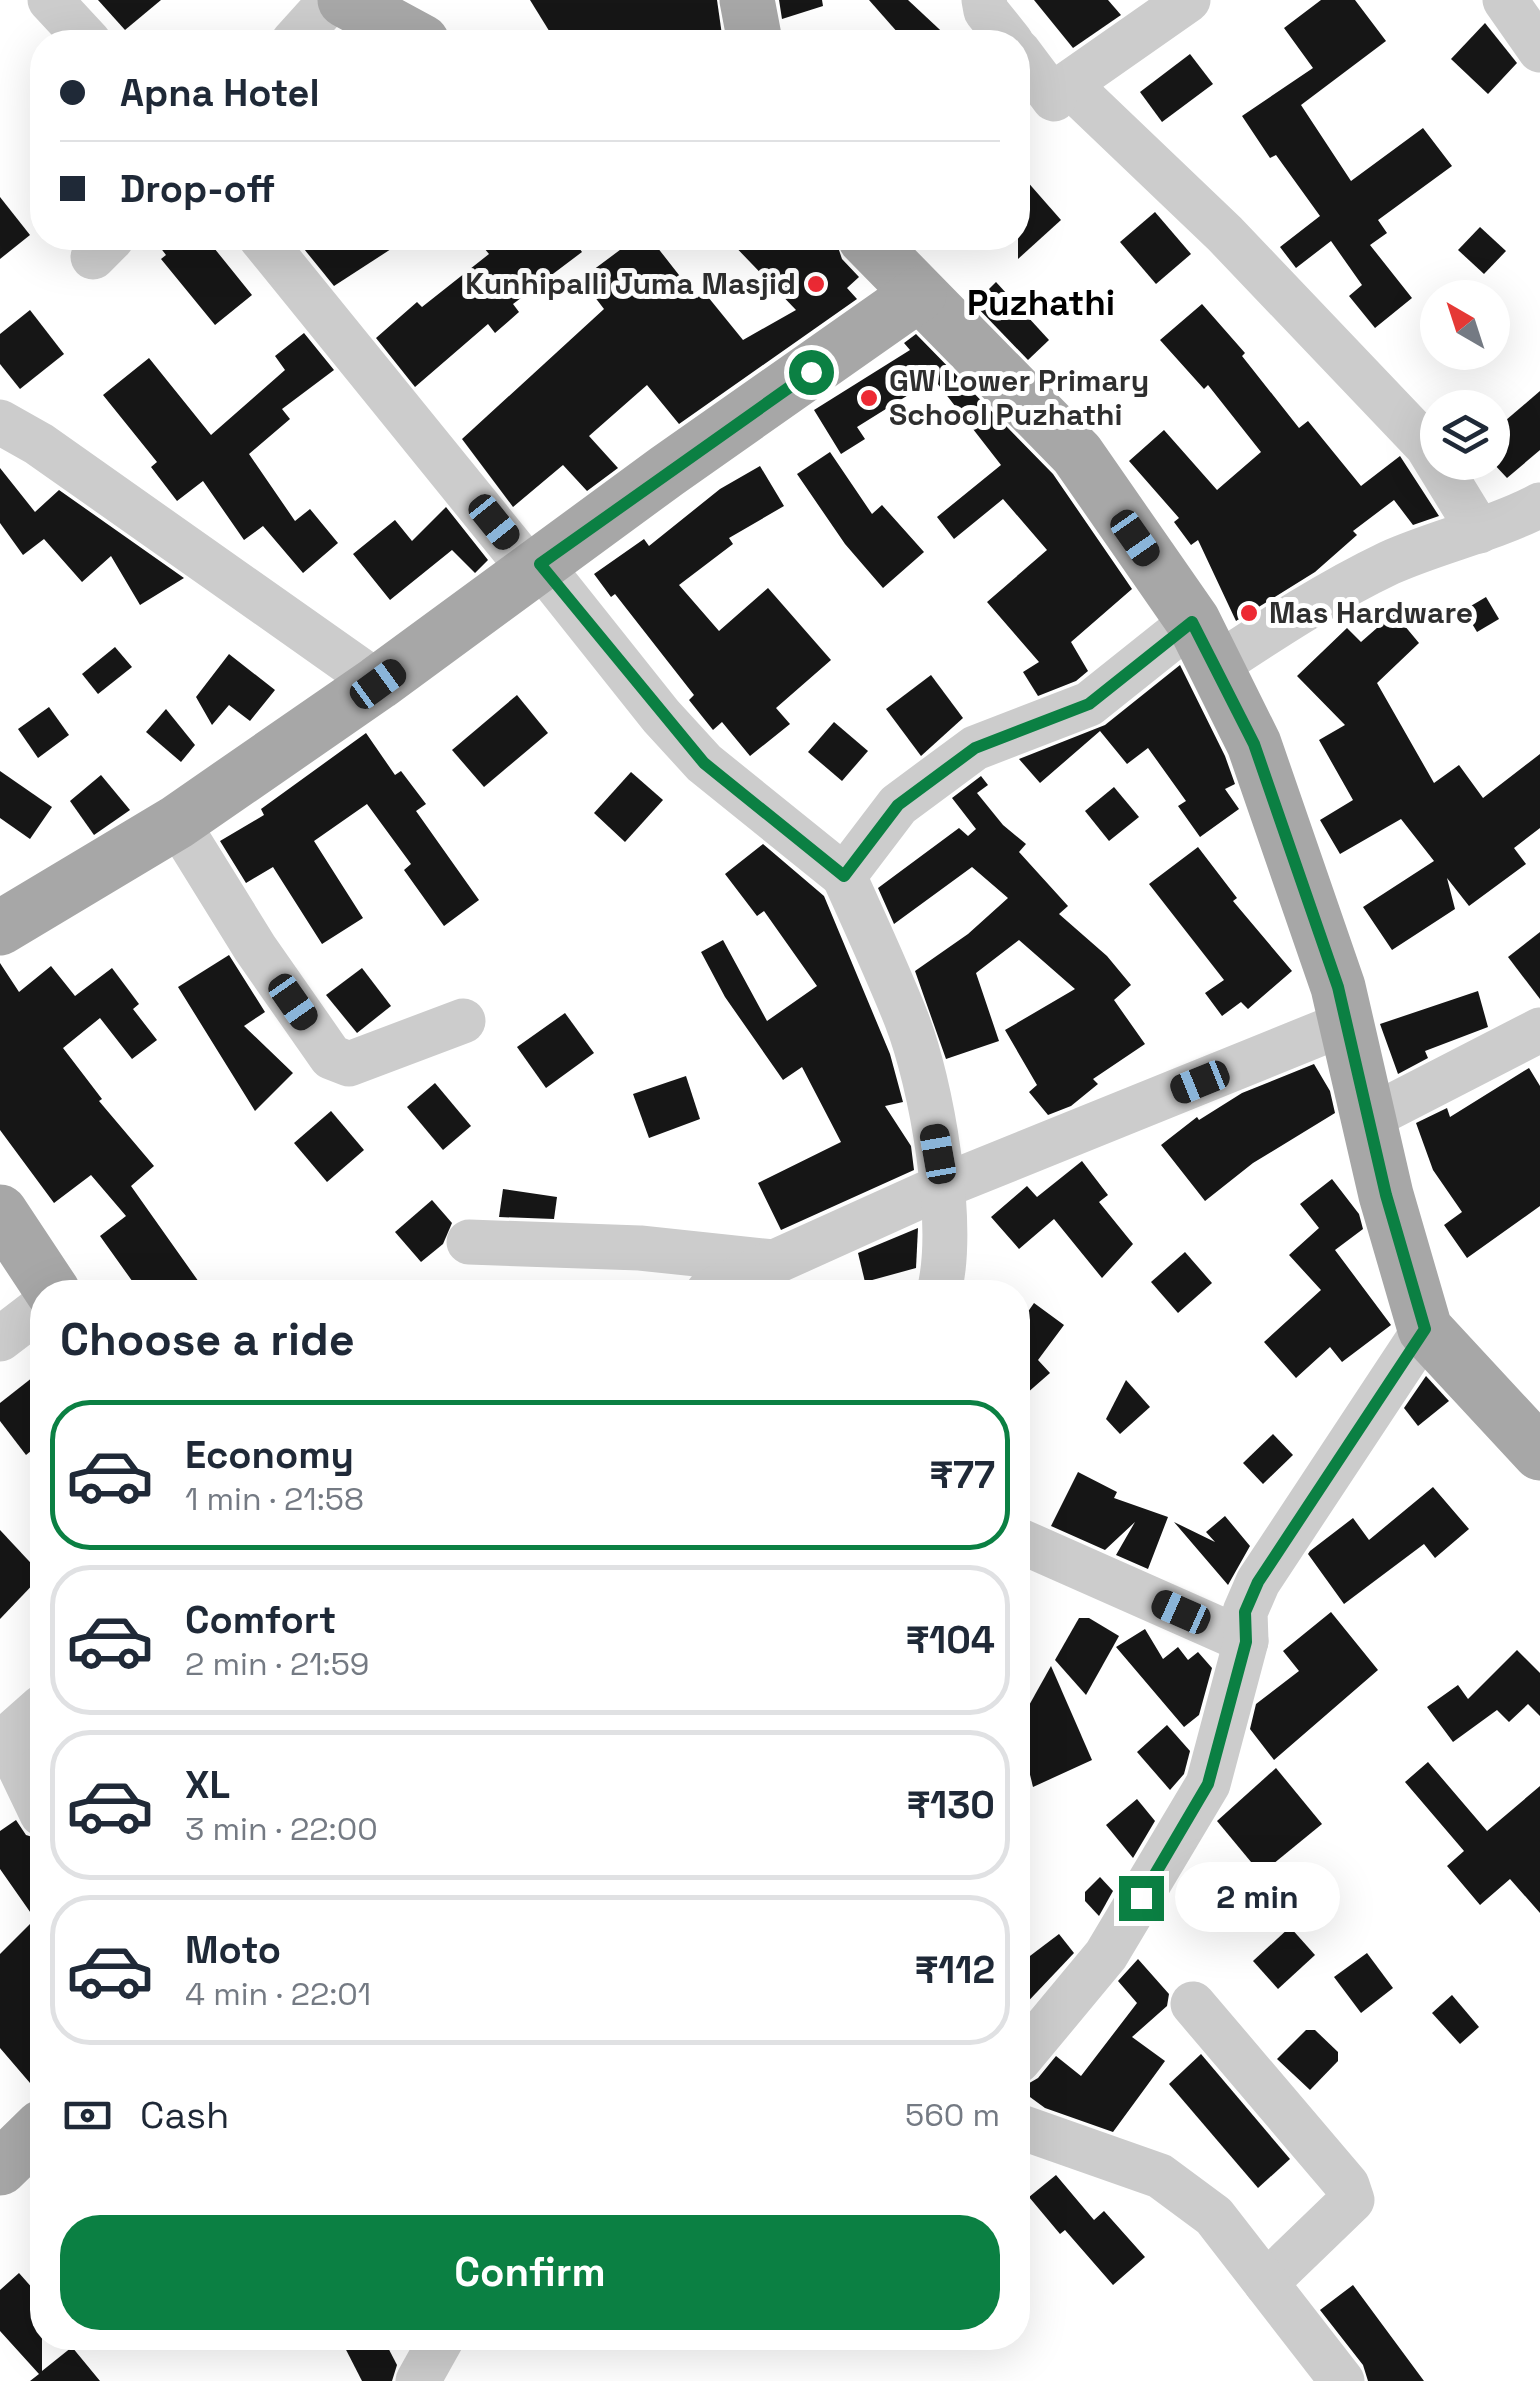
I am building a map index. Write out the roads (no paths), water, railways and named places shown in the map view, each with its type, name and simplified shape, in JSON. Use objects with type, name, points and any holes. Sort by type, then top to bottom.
[{"type":"main road","points":[[344,0],[400,30]]},
{"type":"main road","points":[[746,0],[752,30]]},
{"type":"main road","points":[[877,250],[1077,454],[1204,644],[1254,744],[1338,987],[1386,1195],[1425,1329],[1540,1453]]},
{"type":"main road","points":[[0,928],[177,822],[378,684],[919,294]]},
{"type":"main road","points":[[0,1212],[45,1280]]},
{"type":"main road","points":[[0,2168],[30,2139]]},
{"type":"street","points":[[50,0],[78,30]]},
{"type":"street","points":[[304,30],[331,0]]},
{"type":"street","points":[[984,0],[986,11],[1001,30]]},
{"type":"street","points":[[1061,91],[1188,0]]},
{"type":"street","points":[[1505,0],[1540,50]]},
{"type":"street","points":[[1030,62],[1224,234],[1427,446],[1478,531]]},
{"type":"street","points":[[271,250],[704,763],[844,876],[908,1022],[944,1186],[946,1267],[942,1280]]},
{"type":"street","points":[[0,422],[39,444],[378,684]]},
{"type":"street","points":[[844,876],[898,805],[975,748],[1089,704],[1204,644],[1303,609],[1391,562],[1540,505]]},
{"type":"street","points":[[177,822],[255,948],[330,1057],[348,1064],[463,1020]]},
{"type":"street","points":[[735,1280],[944,1186],[1346,1023]]},
{"type":"street","points":[[1370,1118],[1540,1030]]},
{"type":"street","points":[[469,1242],[640,1248],[775,1262]]},
{"type":"street","points":[[0,1339],[30,1316]]},
{"type":"street","points":[[1030,2046],[1106,1954],[1208,1784],[1246,1642],[1245,1612],[1258,1582],[1425,1329]]},
{"type":"street","points":[[1030,1545],[1246,1642]]},
{"type":"street","points":[[30,1718],[3,1742],[30,1792]]},
{"type":"street","points":[[1193,2004],[1347,2185],[1352,2200],[1266,2283]]},
{"type":"street","points":[[1030,2130],[1160,2176],[1214,2216],[1342,2381]]},
{"type":"street","points":[[418,2381],[435,2350]]},
{"type":"place","name":"Kunhipalli Juma Masjid","points":[[816,284]]},
{"type":"place","name":"GW Lower Primary School Puzhathi","points":[[869,398]]},
{"type":"place","name":"Mas Hardware","points":[[1249,613]]},
{"type":"district","name":"Puzhathi","points":[[1041,303]]}]
